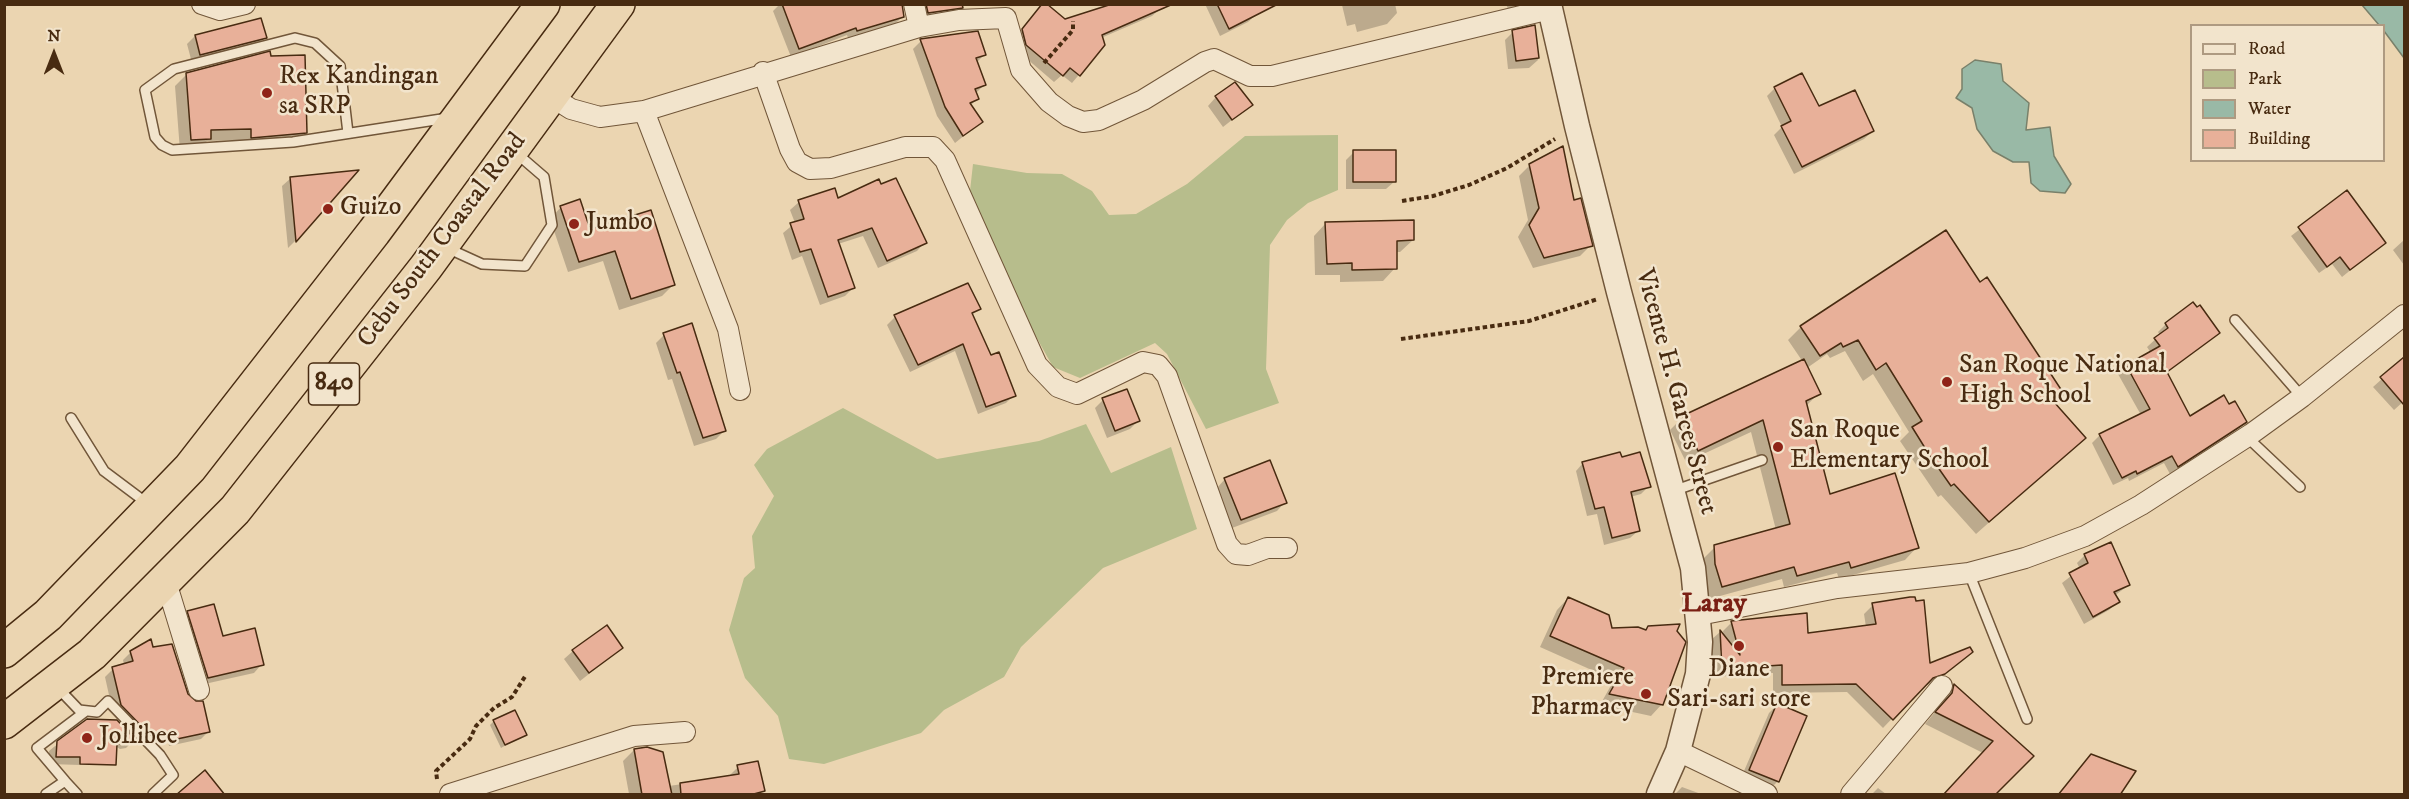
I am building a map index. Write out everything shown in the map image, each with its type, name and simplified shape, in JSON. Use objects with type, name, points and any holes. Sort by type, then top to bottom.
[{"type":"highway","name":"840","points":[[4,651],[48,615],[190,468],[374,232],[543,4]]},
{"type":"highway","name":"Cebu South Coastal Road","points":[[4,722],[92,654],[235,510],[442,246],[618,4]]},
{"type":"street","points":[[202,4],[212,10],[220,10],[245,4]]},
{"type":"street","points":[[914,4],[919,27]]},
{"type":"street","points":[[552,97],[571,109],[600,117],[644,111],[763,72],[919,27],[959,20],[1006,18],[1021,70],[1049,102],[1068,116],[1083,122],[1099,120],[1143,100],[1205,62],[1214,59],[1250,75],[1272,76],[1550,7]]},
{"type":"street","name":"Vicente H. Garces Street","points":[[1550,7],[1619,292],[1693,568],[1699,615],[1698,674],[1678,751],[1659,795]]},
{"type":"street","points":[[763,72],[790,149],[797,162],[810,169],[831,168],[905,147],[933,147],[945,160],[1038,365],[1058,387],[1077,394],[1143,362],[1158,365],[1167,376],[1227,544],[1236,554],[1242,555],[1267,548],[1287,548]]},
{"type":"street","points":[[644,111],[728,329],[740,390]]},
{"type":"street","points":[[1699,615],[1837,588],[1969,573],[2025,558],[2085,536],[2141,505],[2247,437],[2302,397],[2404,315]]},
{"type":"street","points":[[166,582],[199,690]]},
{"type":"street","points":[[1851,795],[1942,686]]},
{"type":"street","points":[[444,789],[634,736],[685,732]]},
{"type":"street","points":[[1678,751],[1767,795]]},
{"type":"lane","points":[[348,133],[340,66],[315,43],[295,38],[174,69],[145,90],[155,137],[171,150],[294,142],[460,116]]},
{"type":"lane","points":[[442,246],[482,264],[525,266],[552,225],[543,177],[513,151]]},
{"type":"lane","points":[[2235,320],[2302,397]]},
{"type":"lane","points":[[71,418],[104,471],[152,506]]},
{"type":"lane","points":[[2247,437],[2300,487]]},
{"type":"lane","points":[[1672,492],[1762,460]]},
{"type":"lane","points":[[1969,573],[2027,719]]},
{"type":"lane","points":[[54,684],[79,710],[97,712],[108,701],[160,755],[173,775],[153,795]]},
{"type":"lane","points":[[77,795],[38,748],[86,711]]},
{"type":"lane","points":[[46,795],[65,781]]},
{"type":"path","points":[[1029,79],[1073,30],[1073,21]]},
{"type":"path","points":[[1402,201],[1433,196],[1469,185],[1507,168],[1577,126]]},
{"type":"path","points":[[1401,339],[1529,321],[1619,292]]},
{"type":"path","points":[[444,789],[436,771],[470,739],[476,726],[494,708],[512,697],[526,675]]},
{"type":"green space","points":[[1338,135],[1338,190],[1308,203],[1287,220],[1270,245],[1266,369],[1279,403],[1206,429],[1167,354],[1155,343],[1080,378],[1053,367],[1029,324],[970,191],[973,164],[1027,173],[1062,174],[1092,191],[1109,215],[1136,214],[1187,184],[1245,136]]},
{"type":"green space","points":[[843,408],[937,459],[1039,441],[1086,424],[1111,473],[1171,447],[1197,529],[1103,568],[1021,647],[1004,677],[944,710],[921,733],[824,764],[789,759],[778,716],[745,678],[729,630],[744,578],[755,568],[752,536],[774,496],[754,465],[767,449]]},
{"type":"water","points":[[2362,5],[2404,5],[2404,58],[2385,32],[2385,24],[2378,24]]},
{"type":"water","points":[[1975,60],[2001,64],[2003,81],[2029,103],[2026,130],[2050,127],[2054,156],[2071,184],[2065,193],[2040,191],[2031,183],[2029,162],[2013,162],[1993,151],[1977,129],[1972,108],[1956,98],[1962,89],[1962,69]]},
{"type":"building","points":[[782,4],[902,4],[904,17],[857,31],[856,28],[799,49]]},
{"type":"building","points":[[926,4],[962,4],[963,8],[928,13]]},
{"type":"building","points":[[1042,4],[1047,4],[1065,19],[1112,4],[1173,4],[1102,35],[1105,45],[1080,76],[1070,68],[1063,76],[1026,45],[1022,29]]},
{"type":"building","points":[[1217,4],[1278,4],[1229,29]]},
{"type":"building","points":[[261,18],[267,38],[200,55],[195,35]]},
{"type":"building","points":[[1535,25],[1539,58],[1516,61],[1512,30]]},
{"type":"building","points":[[978,31],[986,55],[976,58],[986,85],[975,89],[979,99],[970,103],[983,122],[963,136],[945,107],[920,39]]},
{"type":"building","name":"Rex Kandingan sa SRP","points":[[270,51],[271,56],[305,55],[307,133],[251,138],[251,129],[211,130],[211,139],[191,140],[186,73]]},
{"type":"building","points":[[1802,73],[1819,106],[1855,90],[1874,131],[1802,167],[1781,126],[1791,121],[1774,87]]},
{"type":"building","points":[[1235,82],[1253,105],[1232,120],[1215,96]]},
{"type":"building","points":[[1563,146],[1574,200],[1581,198],[1593,246],[1544,258],[1529,225],[1539,208],[1529,164]]},
{"type":"building","points":[[1353,150],[1396,150],[1396,182],[1353,182]]},
{"type":"building","points":[[359,170],[296,242],[290,177]]},
{"type":"building","points":[[896,178],[927,243],[887,261],[872,228],[838,240],[855,288],[828,297],[811,249],[800,252],[790,223],[804,219],[798,200],[835,188],[838,198],[879,179],[881,184]]},
{"type":"building","points":[[2347,190],[2386,243],[2350,270],[2340,257],[2327,267],[2298,227]]},
{"type":"building","points":[[580,199],[590,229],[651,210],[675,285],[631,299],[615,251],[579,262],[560,206]]},
{"type":"building","points":[[1414,220],[1414,240],[1397,241],[1397,269],[1352,270],[1352,263],[1327,264],[1325,222]]},
{"type":"building","name":"San Roque National High School","points":[[1946,230],[1980,282],[1987,277],[2064,394],[2054,402],[2086,438],[1989,522],[1954,484],[1951,486],[1930,456],[1912,427],[1922,421],[1886,363],[1876,370],[1858,340],[1843,347],[1841,343],[1820,356],[1800,326]]},
{"type":"building","points":[[968,283],[981,309],[972,313],[991,355],[999,352],[1016,396],[986,407],[963,344],[918,365],[894,315]]},
{"type":"building","points":[[2193,302],[2197,307],[2200,305],[2220,333],[2167,372],[2190,416],[2224,395],[2229,404],[2235,401],[2247,422],[2178,467],[2172,456],[2137,474],[2136,471],[2122,478],[2099,434],[2150,409],[2126,365],[2160,346],[2154,338],[2168,328],[2165,323]]},
{"type":"building","points":[[692,323],[726,431],[703,438],[680,372],[677,373],[663,333]]},
{"type":"building","points":[[2404,357],[2404,405],[2380,377]]},
{"type":"building","points":[[1804,359],[1821,394],[1806,401],[1830,494],[1895,473],[1919,548],[1851,568],[1849,562],[1797,576],[1794,567],[1722,587],[1715,564],[1714,545],[1790,524],[1763,420],[1698,451],[1682,416]]},
{"type":"building","points":[[1127,389],[1140,421],[1115,431],[1102,398]]},
{"type":"building","points":[[1620,452],[1622,457],[1640,452],[1651,487],[1631,492],[1640,531],[1612,538],[1604,507],[1595,509],[1582,462]]},
{"type":"building","points":[[1270,460],[1287,503],[1241,520],[1224,478]]},
{"type":"building","points":[[2111,542],[2130,585],[2114,592],[2120,602],[2093,617],[2069,573],[2088,563],[2084,554]]},
{"type":"building","points":[[1568,597],[1609,615],[1612,628],[1638,627],[1646,630],[1648,626],[1680,624],[1677,631],[1686,642],[1663,705],[1609,694],[1624,668],[1550,636]]},
{"type":"building","points":[[1915,597],[1916,601],[1924,600],[1930,663],[1970,647],[1973,652],[1945,674],[1933,678],[1893,720],[1856,684],[1782,685],[1782,665],[1722,669],[1720,630],[1740,655],[1731,621],[1807,613],[1808,633],[1876,624],[1872,603]]},
{"type":"building","points":[[214,604],[223,636],[255,628],[264,665],[208,678],[187,611]]},
{"type":"building","points":[[607,625],[623,648],[589,673],[572,650]]},
{"type":"building","points":[[151,639],[153,647],[172,644],[188,694],[196,701],[203,701],[210,732],[177,739],[175,733],[152,737],[121,705],[112,667],[133,661],[130,651]]},
{"type":"building","points":[[1954,684],[2034,756],[1995,795],[1943,795],[1993,741],[1935,712],[1952,693]]},
{"type":"building","points":[[1777,703],[1807,716],[1779,782],[1749,770]]},
{"type":"building","points":[[515,710],[527,735],[505,745],[493,720]]},
{"type":"building","name":"Jollibee","points":[[87,719],[117,720],[136,740],[117,744],[116,765],[80,764],[80,757],[56,757],[57,741]]},
{"type":"building","points":[[647,747],[663,752],[672,795],[642,795],[634,749]]},
{"type":"building","points":[[2091,754],[2136,771],[2120,795],[2058,795]]},
{"type":"building","points":[[758,761],[765,791],[750,795],[681,795],[680,783],[739,774],[737,765]]},
{"type":"building","points":[[205,770],[225,795],[176,795]]},
{"type":"place","name":"Rex Kandingan sa SRP","points":[[267,93]]},
{"type":"place","name":"Guizo","points":[[328,209]]},
{"type":"place","name":"Jumbo","points":[[574,224]]},
{"type":"place","name":"San Roque National High School","points":[[1947,382]]},
{"type":"place","name":"San Roque Elementary School","points":[[1778,447]]},
{"type":"place","name":"Diane Sari-sari store","points":[[1739,646]]},
{"type":"place","name":"Premiere Pharmacy","points":[[1646,694]]},
{"type":"place","name":"Jollibee","points":[[87,738]]},
{"type":"district","name":"Laray","points":[[1714,605]]}]
